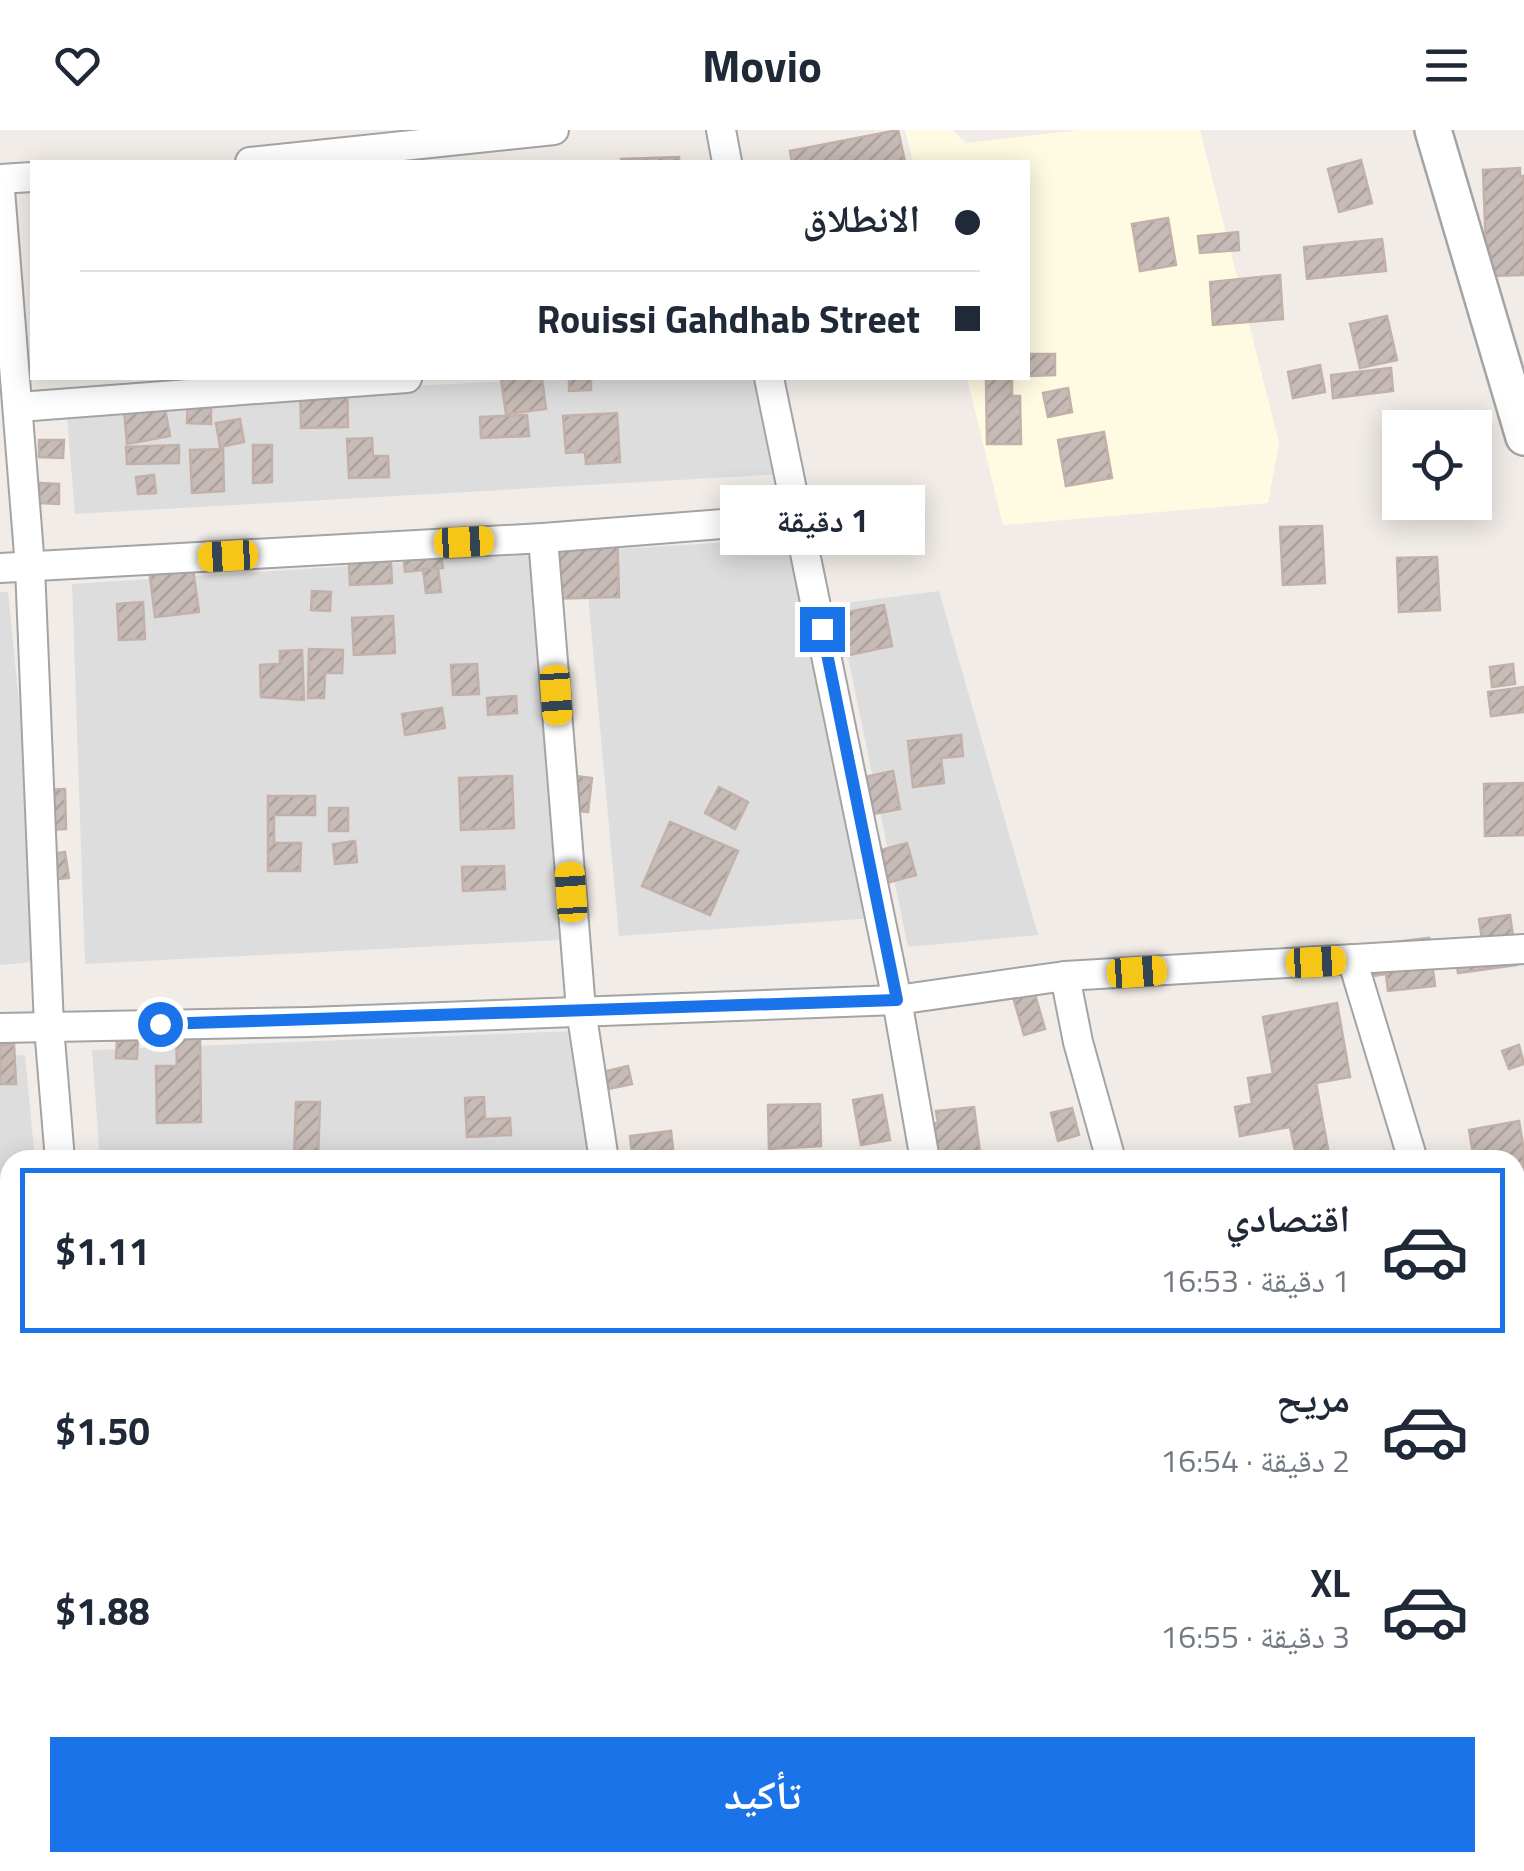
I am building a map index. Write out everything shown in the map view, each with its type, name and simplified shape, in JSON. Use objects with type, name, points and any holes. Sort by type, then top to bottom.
[{"type":"street","points":[[721,130],[727,160]]},
{"type":"street","points":[[1434,130],[1524,437]]},
{"type":"street","points":[[292,160],[479,151],[538,131]]},
{"type":"street","points":[[0,179],[30,177]]},
{"type":"street","points":[[0,190],[30,567],[49,1026],[59,1150]]},
{"type":"street","points":[[20,407],[229,384],[348,380]]},
{"type":"street","points":[[770,380],[897,1000],[923,1150]]},
{"type":"street","points":[[0,568],[543,538],[800,518]]},
{"type":"street","points":[[543,538],[581,1010],[602,1150]]},
{"type":"street","points":[[0,1028],[308,1022],[897,1000],[1066,976],[1524,949]]},
{"type":"street","points":[[1352,960],[1410,1150]]},
{"type":"street","points":[[1066,976],[1078,1042],[1108,1150]]},
{"type":"shaded area","points":[[905,130],[952,130],[966,143],[1081,130],[1200,130],[1279,443],[1268,503],[1003,525],[967,380],[1030,380],[1030,160],[912,160]]},
{"type":"shaded area","points":[[528,380],[768,380],[785,474],[75,514],[66,404]]},
{"type":"shaded area","points":[[799,538],[874,918],[619,936],[584,551]]},
{"type":"shaded area","points":[[532,554],[559,940],[85,964],[72,584]]},
{"type":"shaded area","points":[[939,591],[1038,935],[908,947],[837,604]]},
{"type":"shaded area","points":[[0,592],[8,592],[45,961],[0,965]]},
{"type":"shaded area","points":[[573,1031],[591,1150],[99,1150],[92,1050]]},
{"type":"shaded area","points":[[25,1055],[34,1150],[0,1150],[0,1056]]},
{"type":"building","points":[[898,130],[905,160],[792,160],[790,151]]},
{"type":"building","points":[[679,157],[679,160],[621,159]]},
{"type":"building","points":[[1361,160],[1372,203],[1339,212],[1328,169]]},
{"type":"building","points":[[1520,168],[1520,176],[1524,176],[1524,275],[1487,276],[1483,170]]},
{"type":"building","points":[[1168,218],[1176,265],[1140,271],[1132,224]]},
{"type":"building","points":[[1238,232],[1239,250],[1200,253],[1198,236]]},
{"type":"building","points":[[1382,239],[1386,271],[1307,279],[1304,247]]},
{"type":"building","points":[[1280,275],[1283,319],[1213,325],[1210,282]]},
{"type":"building","points":[[1387,316],[1397,360],[1360,368],[1350,324]]},
{"type":"building","points":[[1030,354],[1055,354],[1055,375],[1030,376]]},
{"type":"building","points":[[1320,365],[1325,392],[1293,398],[1288,372]]},
{"type":"building","points":[[1391,368],[1393,391],[1333,398],[1331,375]]},
{"type":"building","points":[[300,380],[347,380],[348,427],[301,428]]},
{"type":"building","points":[[501,380],[542,380],[546,409],[506,414]]},
{"type":"building","points":[[569,380],[591,380],[591,390],[569,391]]},
{"type":"building","points":[[986,380],[1012,380],[1012,396],[1020,396],[1021,444],[987,444]]},
{"type":"building","points":[[1068,388],[1072,412],[1048,417],[1043,393]]},
{"type":"building","points":[[188,393],[211,393],[211,424],[187,423]]},
{"type":"building","points":[[164,403],[170,436],[127,444],[124,410]]},
{"type":"building","points":[[617,413],[620,462],[586,464],[585,452],[566,453],[563,416]]},
{"type":"building","points":[[527,415],[529,436],[481,438],[480,417]]},
{"type":"building","points":[[240,419],[244,442],[220,447],[216,423]]},
{"type":"building","points":[[1104,432],[1112,478],[1066,486],[1058,440]]},
{"type":"building","points":[[372,438],[373,456],[388,456],[389,477],[349,478],[347,439]]},
{"type":"building","points":[[39,440],[64,440],[63,458],[39,457]]},
{"type":"building","points":[[179,445],[179,463],[127,464],[126,447]]},
{"type":"building","points":[[253,445],[272,445],[272,482],[253,483]]},
{"type":"building","points":[[223,449],[224,491],[192,493],[190,450]]},
{"type":"building","points":[[154,475],[156,493],[138,494],[136,477]]},
{"type":"building","points":[[39,483],[59,484],[59,504],[39,503]]},
{"type":"building","points":[[1322,526],[1325,583],[1283,585],[1280,527]]},
{"type":"building","points":[[617,527],[619,597],[543,599],[541,529]]},
{"type":"building","points":[[390,543],[392,583],[350,585],[348,545]]},
{"type":"building","points":[[440,547],[443,568],[405,572],[403,552]]},
{"type":"building","points":[[191,555],[199,612],[155,617],[148,560]]},
{"type":"building","points":[[1437,557],[1440,610],[1399,612],[1397,558]]},
{"type":"building","points":[[438,568],[441,592],[426,593],[423,569]]},
{"type":"building","points":[[312,591],[331,592],[330,611],[311,610]]},
{"type":"building","points":[[143,602],[145,639],[119,640],[117,604]]},
{"type":"building","points":[[884,605],[892,646],[830,659],[822,617]]},
{"type":"building","points":[[393,616],[395,653],[354,655],[352,618]]},
{"type":"building","points":[[309,649],[343,650],[342,673],[325,673],[324,698],[308,698]]},
{"type":"building","points":[[302,650],[304,700],[261,697],[260,665],[280,664],[280,651]]},
{"type":"building","points":[[477,664],[479,694],[453,695],[451,665]]},
{"type":"building","points":[[1513,664],[1515,684],[1492,687],[1490,667]]},
{"type":"building","points":[[1524,687],[1524,712],[1491,716],[1488,692]]},
{"type":"building","points":[[516,696],[517,713],[488,715],[487,698]]},
{"type":"building","points":[[442,708],[445,728],[405,735],[402,714]]},
{"type":"building","points":[[961,735],[963,756],[941,758],[944,783],[913,787],[908,741]]},
{"type":"building","points":[[893,771],[900,809],[868,815],[860,778]]},
{"type":"building","points":[[512,776],[514,828],[461,830],[459,778]]},
{"type":"building","points":[[576,776],[592,778],[588,812],[572,810]]},
{"type":"building","points":[[1524,783],[1524,835],[1485,836],[1484,784]]},
{"type":"building","points":[[719,787],[748,802],[735,829],[705,813]]},
{"type":"building","points":[[65,789],[66,829],[42,830],[41,790]]},
{"type":"building","points":[[268,796],[315,796],[315,815],[274,815],[274,843],[301,843],[300,871],[268,871]]},
{"type":"building","points":[[329,808],[348,808],[348,831],[329,831]]},
{"type":"building","points":[[670,822],[738,851],[710,915],[642,886]]},
{"type":"building","points":[[355,841],[357,862],[335,864],[333,844]]},
{"type":"building","points":[[907,843],[916,875],[879,885],[870,853]]},
{"type":"building","points":[[65,852],[69,878],[48,880],[45,855]]},
{"type":"building","points":[[504,866],[505,889],[463,891],[462,867]]},
{"type":"building","points":[[1510,915],[1517,965],[1458,973],[1455,950],[1483,946],[1479,919]]},
{"type":"building","points":[[1429,938],[1435,986],[1388,991],[1386,974],[1365,977],[1385,950],[1385,943]]},
{"type":"building","points":[[1034,991],[1045,1029],[1024,1035],[1013,997]]},
{"type":"building","points":[[1337,1003],[1350,1077],[1316,1083],[1328,1150],[1295,1150],[1290,1127],[1240,1136],[1235,1107],[1252,1104],[1248,1078],[1273,1074],[1263,1017]]},
{"type":"building","points":[[200,1036],[201,1122],[157,1123],[156,1066],[177,1066],[176,1037]]},
{"type":"building","points":[[117,1040],[138,1040],[137,1059],[116,1058]]},
{"type":"building","points":[[14,1044],[16,1084],[0,1084],[0,1045]]},
{"type":"building","points":[[1519,1045],[1524,1064],[1509,1069],[1502,1051]]},
{"type":"building","points":[[628,1066],[632,1084],[608,1089],[603,1072]]},
{"type":"building","points":[[882,1095],[890,1140],[861,1145],[853,1100]]},
{"type":"building","points":[[484,1097],[485,1119],[510,1118],[511,1135],[467,1137],[465,1098]]},
{"type":"building","points":[[296,1102],[320,1102],[318,1150],[294,1150]]},
{"type":"building","points":[[820,1104],[821,1146],[769,1149],[768,1105]]},
{"type":"building","points":[[974,1107],[980,1150],[927,1150],[924,1124],[938,1123],[936,1111]]},
{"type":"building","points":[[1072,1108],[1079,1135],[1058,1141],[1051,1113]]},
{"type":"building","points":[[1519,1121],[1524,1150],[1472,1150],[1469,1130]]},
{"type":"building","points":[[671,1131],[673,1149],[632,1150],[630,1136]]},
{"type":"route","points":[[160,1024],[897,1000],[822,629]]}]
